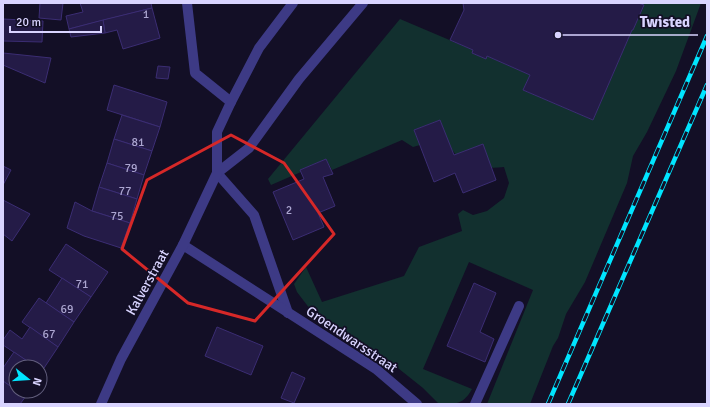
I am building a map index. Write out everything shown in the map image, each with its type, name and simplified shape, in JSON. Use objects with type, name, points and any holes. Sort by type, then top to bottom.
[{"type":"street","points":[[187,3],[195,73],[231,102]]},
{"type":"street","name":"Kalverstraat","points":[[101,404],[121,359],[183,245],[217,173],[217,132],[231,102],[259,48],[293,3]]},
{"type":"street","name":"Kalverstraat","points":[[217,173],[249,148],[299,79],[363,3]]},
{"type":"street","name":"Groendwarsstraat","points":[[217,173],[254,215],[288,313]]},
{"type":"street","name":"Groendwarsstraat","points":[[183,245],[376,368],[417,404]]},
{"type":"street","points":[[475,404],[519,306]]},
{"type":"highlighted area","points":[[231,135],[284,163],[334,234],[255,321],[188,303],[122,249],[147,180]]},
{"type":"green space","points":[[638,3],[701,3],[676,71],[647,132],[633,156],[627,183],[585,282],[566,314],[558,338],[553,346],[530,404],[487,404],[533,290],[469,262],[423,369],[472,389],[462,401],[450,404],[439,404],[423,388],[384,357],[313,313],[297,292],[294,284],[306,267],[322,302],[404,276],[419,247],[462,231],[458,214],[463,210],[473,215],[487,211],[504,198],[509,183],[504,167],[490,168],[476,166],[463,161],[451,148],[440,120],[414,130],[420,145],[413,147],[402,140],[332,170],[326,159],[271,185],[268,179],[400,19],[473,50],[472,53],[486,59],[487,56],[530,75],[523,90],[593,120],[644,6]]},
{"type":"building","points":[[40,3],[63,3],[61,20],[39,18]]},
{"type":"building","points":[[80,3],[151,3],[152,8],[69,29],[66,16],[83,12]]},
{"type":"building","points":[[463,3],[638,3],[644,5],[593,120],[523,90],[530,75],[487,56],[486,59],[472,53],[473,50],[450,40],[464,10]]},
{"type":"building","points":[[152,8],[160,38],[123,49],[117,30],[105,33],[103,20]]},
{"type":"building","points":[[3,19],[43,21],[42,42],[3,41]]},
{"type":"building","points":[[103,20],[105,33],[71,37],[69,29]]},
{"type":"building","points":[[3,53],[51,58],[45,83],[3,65]]},
{"type":"building","points":[[158,66],[170,67],[168,79],[156,78]]},
{"type":"building","points":[[114,85],[167,102],[160,127],[107,110]]},
{"type":"building","points":[[122,115],[160,127],[152,151],[114,139]]},
{"type":"building","points":[[440,120],[454,155],[483,144],[496,180],[463,193],[455,173],[434,182],[414,130]]},
{"type":"building","points":[[114,139],[152,151],[144,175],[107,163]]},
{"type":"building","points":[[326,159],[333,174],[323,177],[335,206],[318,213],[324,227],[293,240],[273,192],[304,179],[300,170]]},
{"type":"building","points":[[107,163],[144,175],[137,199],[99,187]]},
{"type":"building","points":[[3,166],[11,170],[3,185]]},
{"type":"building","points":[[99,187],[137,199],[130,223],[92,211]]},
{"type":"building","points":[[3,200],[30,214],[12,241],[3,234]]},
{"type":"building","points":[[75,202],[92,211],[130,223],[121,248],[84,236],[67,228]]},
{"type":"building","points":[[66,244],[108,272],[91,297],[49,270]]},
{"type":"building","points":[[62,278],[91,297],[74,322],[46,303]]},
{"type":"building","points":[[474,283],[496,293],[480,332],[494,339],[485,362],[447,346]]},
{"type":"building","points":[[39,298],[74,322],[58,347],[22,322]]},
{"type":"building","points":[[30,327],[58,347],[48,362],[48,359],[24,359],[3,345],[3,340],[10,330],[22,339]]},
{"type":"building","points":[[217,327],[263,346],[251,375],[205,356]]},
{"type":"building","points":[[14,352],[24,359],[9,359]]},
{"type":"building","points":[[8,361],[8,384],[3,381],[3,368]]},
{"type":"building","points":[[292,372],[305,378],[294,403],[281,398]]},
{"type":"building","points":[[3,381],[8,384],[8,399],[24,399],[20,404],[3,404]]},
{"type":"railway","points":[[548,404],[707,36]]},
{"type":"railway","points":[[568,404],[707,85]]},
{"type":"place","name":"Twisted","points":[[558,35]]}]
